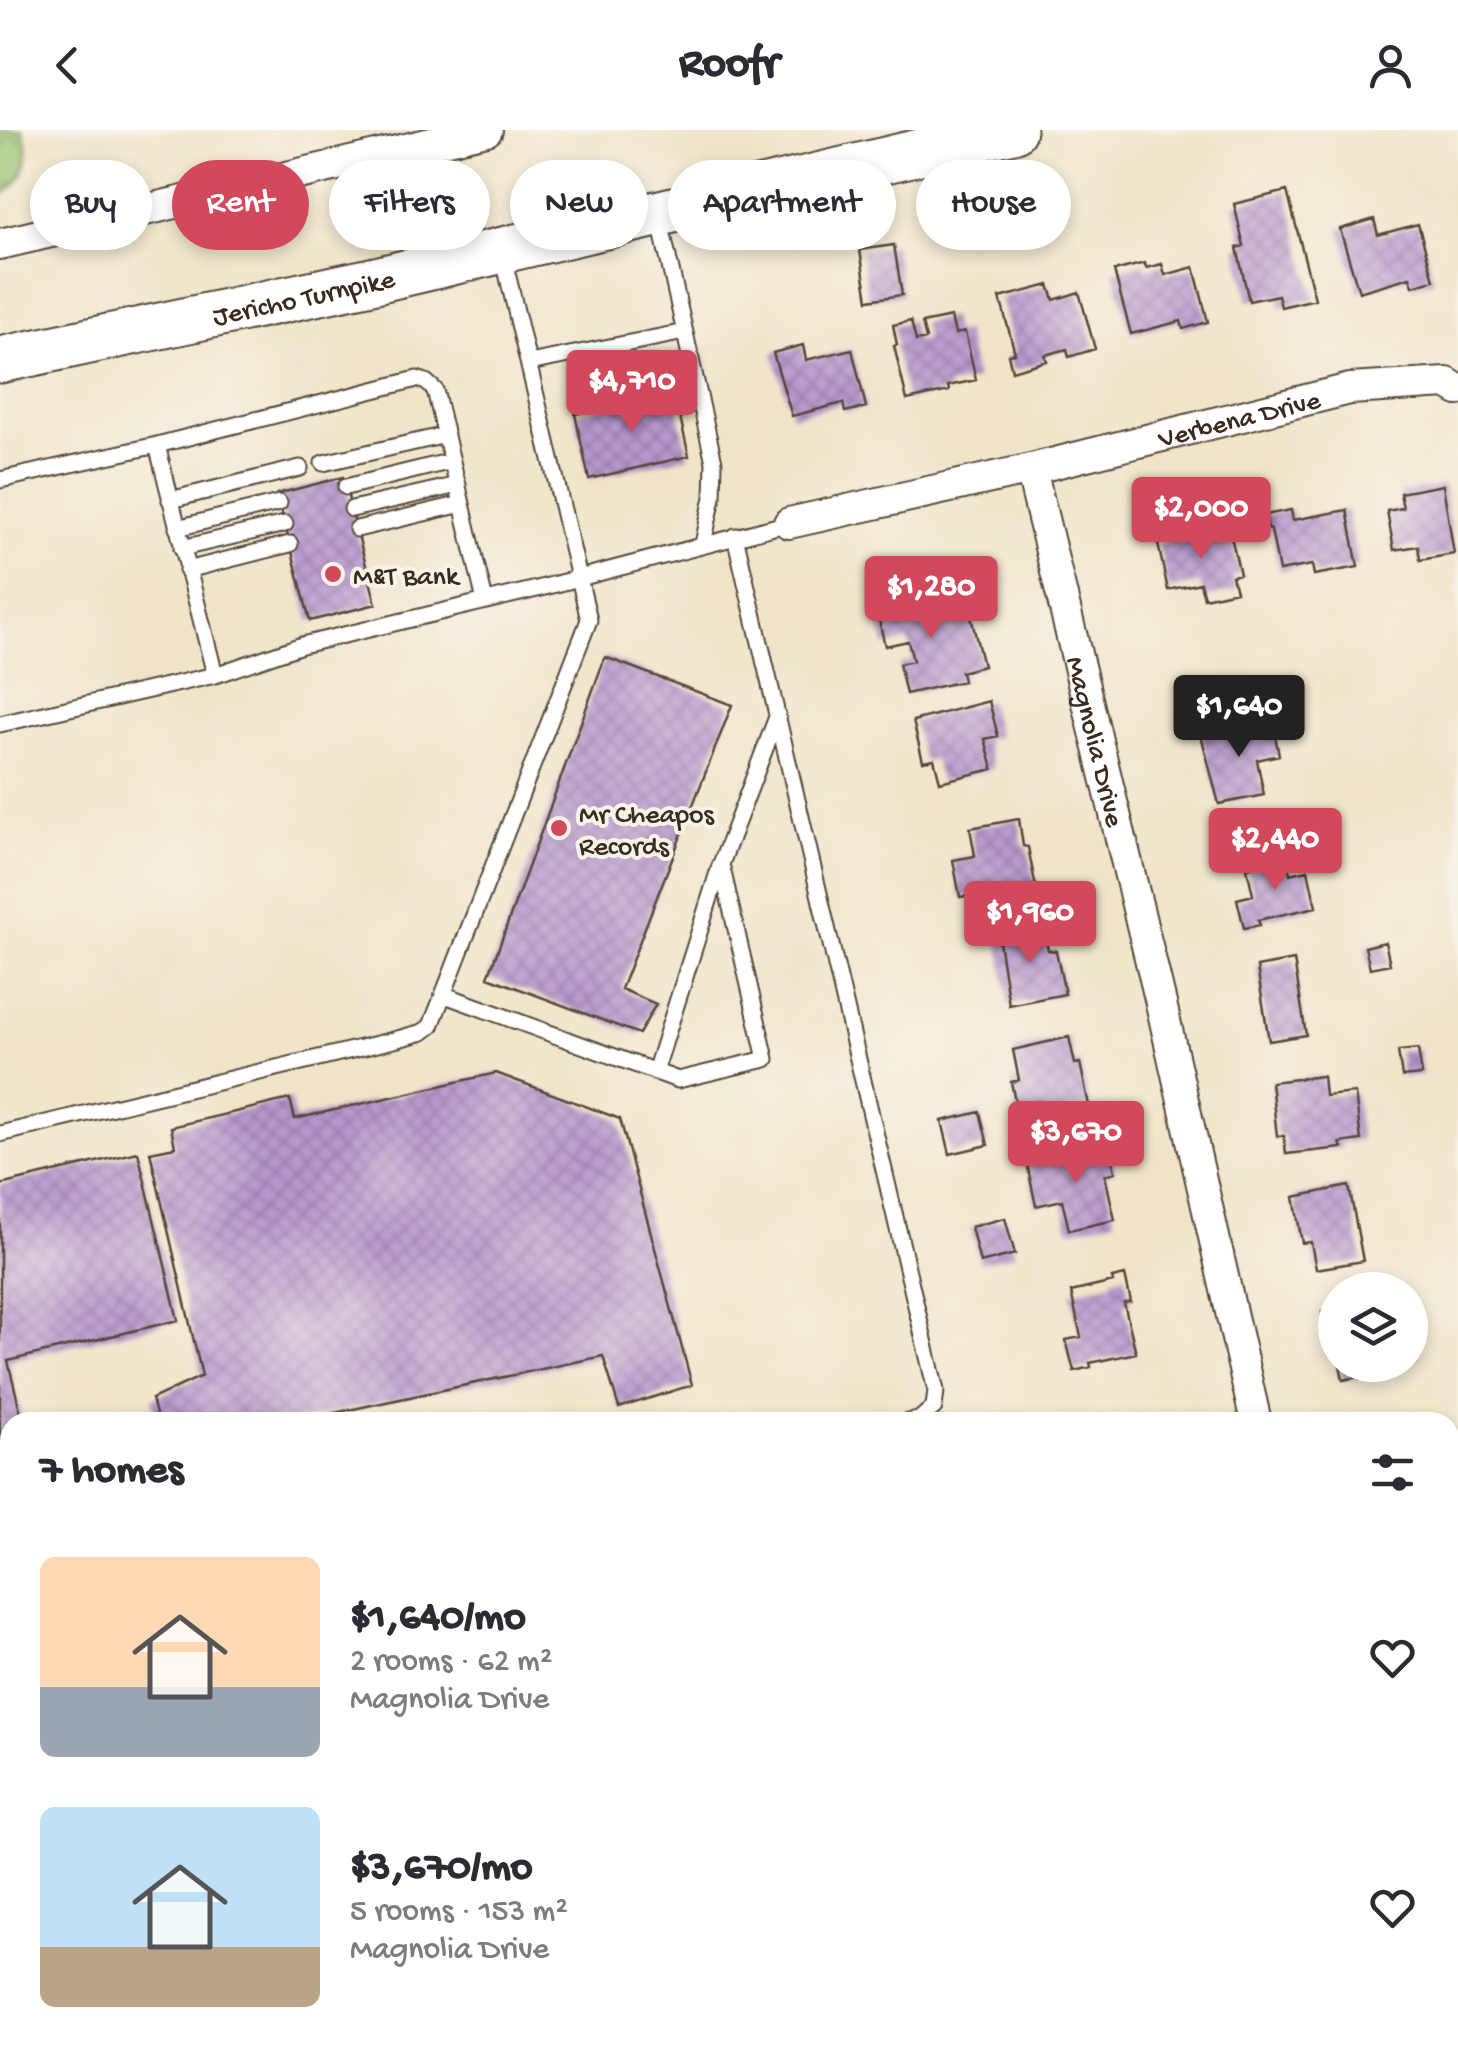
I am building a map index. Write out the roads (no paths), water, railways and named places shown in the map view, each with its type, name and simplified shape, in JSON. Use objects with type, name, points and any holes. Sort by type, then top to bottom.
[{"type":"main road","name":"Jericho Turnpike","points":[[0,360],[502,250],[1013,130]]},
{"type":"street","points":[[0,244],[487,130]]},
{"type":"street","name":"Verbena Drive","points":[[789,523],[1030,469],[1350,389],[1447,383],[1458,390]]},
{"type":"street","name":"Magnolia Drive","points":[[1030,469],[1160,999],[1254,1412]]},
{"type":"lane","points":[[658,213],[714,462],[713,497],[702,544]]},
{"type":"lane","points":[[0,1134],[422,1032],[432,1026],[590,620],[502,250]]},
{"type":"lane","points":[[529,363],[685,332]]},
{"type":"lane","points":[[0,480],[158,445],[416,379],[435,390],[485,601]]},
{"type":"lane","points":[[324,463],[446,435]]},
{"type":"lane","points":[[158,445],[215,675]]},
{"type":"lane","points":[[346,487],[452,460]]},
{"type":"lane","points":[[170,500],[300,468]]},
{"type":"lane","points":[[352,509],[458,485]]},
{"type":"lane","points":[[176,528],[279,503]]},
{"type":"lane","points":[[357,529],[462,504]]},
{"type":"lane","points":[[0,724],[215,675],[302,645],[789,523]]},
{"type":"lane","points":[[182,548],[284,524]]},
{"type":"lane","points":[[735,536],[936,1391],[934,1407],[928,1412]]},
{"type":"lane","points":[[187,570],[290,544]]},
{"type":"lane","points":[[655,1072],[721,864],[777,715]]},
{"type":"lane","points":[[445,995],[678,1080],[766,1059],[721,864]]},
{"type":"place","name":"M&T Bank","points":[[333,574]]},
{"type":"place","name":"Mr Cheapos Records","points":[[559,828]]}]
